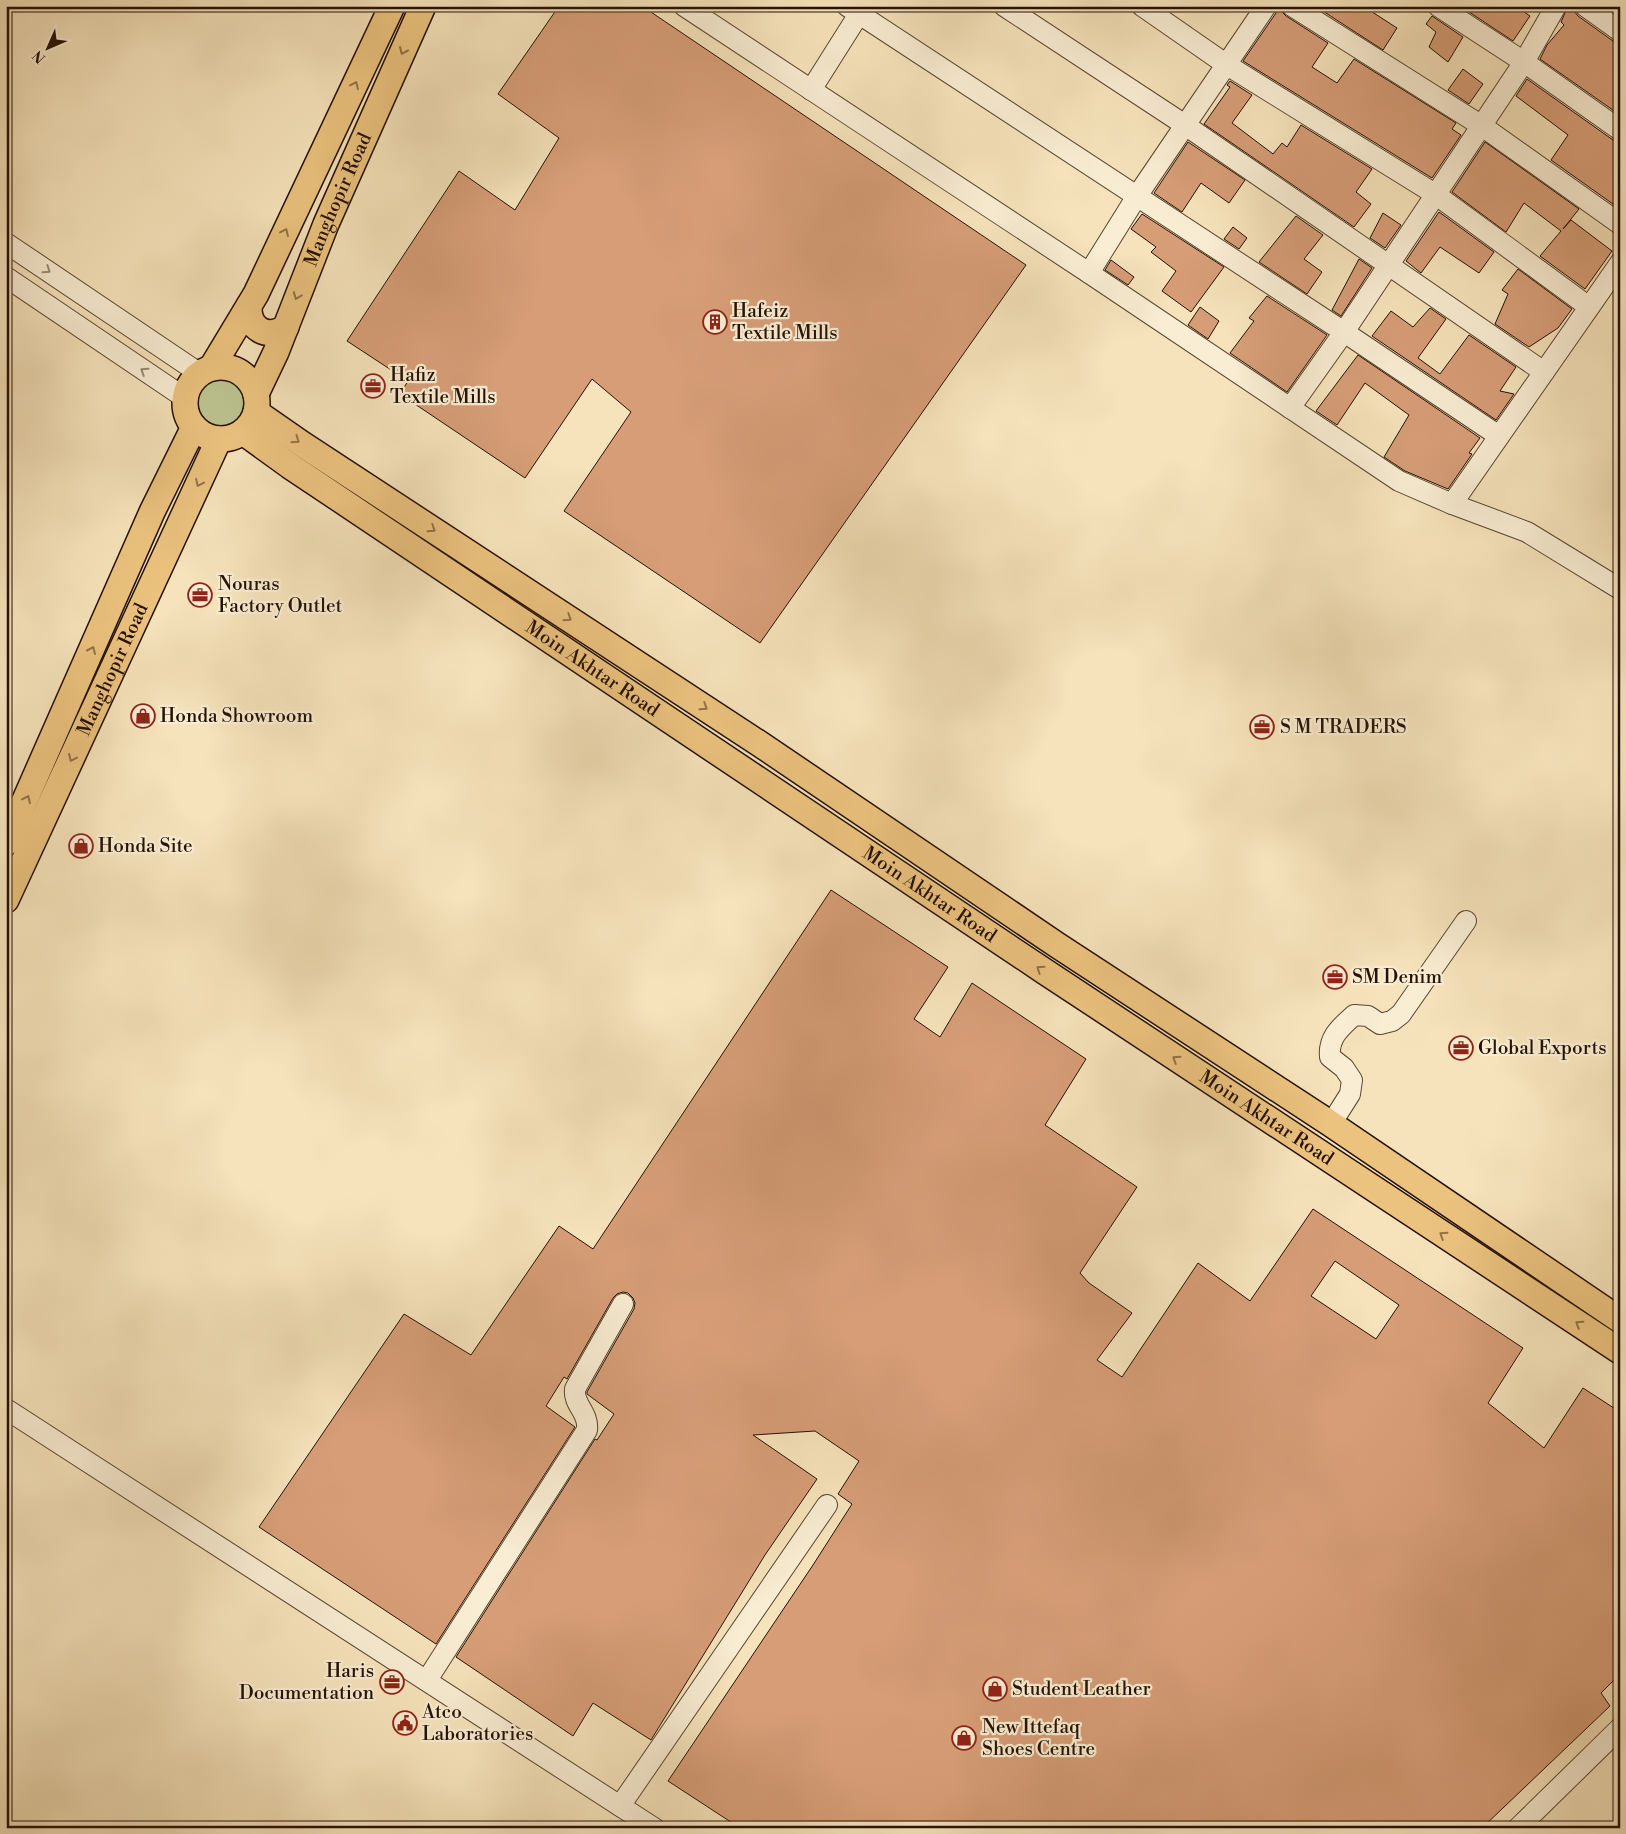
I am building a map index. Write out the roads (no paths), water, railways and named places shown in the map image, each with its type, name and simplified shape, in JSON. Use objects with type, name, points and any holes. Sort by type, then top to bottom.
[{"type":"main road","name":"Manghopir Road","points":[[206,370],[250,306],[392,6]]},
{"type":"main road","name":"Manghopir Road","points":[[256,403],[326,224],[423,6]]},
{"type":"main road","points":[[250,306],[251,320],[260,330],[273,333],[286,327]]},
{"type":"main road","points":[[222,366],[240,372],[248,378],[256,403],[251,423],[243,432],[231,438],[219,439],[206,435],[194,427],[186,411],[185,398],[189,384],[206,370],[222,366]]},
{"type":"main road","name":"Moin Akhtar Road","points":[[256,403],[302,444],[760,744],[1057,945],[1331,1124],[1620,1320]]},
{"type":"main road","points":[[6,843],[152,512],[194,427]]},
{"type":"main road","name":"Moin Akhtar Road","points":[[243,432],[290,466],[742,770],[1620,1351]]},
{"type":"main road","name":"Manghopir Road","points":[[6,900],[219,439]]},
{"type":"main road","points":[[742,770],[760,744]]},
{"type":"street","points":[[684,6],[1089,273],[1399,481],[1452,504],[1527,532],[1620,589]]},
{"type":"street","points":[[1004,6],[1185,125],[1544,372]]},
{"type":"street","points":[[1142,6],[1227,65],[1435,194],[1589,307]]},
{"type":"street","points":[[1089,273],[1137,196],[1266,6]]},
{"type":"street","points":[[1292,6],[1482,126],[1620,224]]},
{"type":"street","points":[[1438,6],[1524,62],[1620,130]]},
{"type":"street","points":[[1290,408],[1344,332],[1482,126],[1524,62],[1556,6]]},
{"type":"street","points":[[1585,6],[1620,30]]},
{"type":"street","points":[[810,90],[856,9],[1499,436]]},
{"type":"street","points":[[6,243],[206,370]]},
{"type":"street","points":[[1452,504],[1620,263]]},
{"type":"street","points":[[6,277],[185,398]]},
{"type":"street","points":[[1331,1124],[1350,1094],[1352,1080],[1344,1068],[1330,1057],[1329,1048],[1336,1032],[1354,1015],[1368,1016],[1380,1024],[1392,1021],[1401,1014],[1466,921]]},
{"type":"street","points":[[426,1680],[586,1430],[588,1422],[574,1396],[576,1389],[623,1304]]},
{"type":"street","points":[[6,1409],[654,1828]]},
{"type":"street","points":[[620,1806],[827,1505]]},
{"type":"street","points":[[1518,1828],[1620,1728]]},
{"type":"place","name":"Hafeiz Textile Mills","points":[[715,322]]},
{"type":"place","name":"Hafiz Textile Mills","points":[[373,386]]},
{"type":"place","name":"Nouras Factory Outlet","points":[[200,595]]},
{"type":"place","name":"Honda Showroom","points":[[143,716]]},
{"type":"place","name":"S M TRADERS","points":[[1262,727]]},
{"type":"place","name":"Honda Site","points":[[81,846]]},
{"type":"place","name":"SM Denim","points":[[1335,977]]},
{"type":"place","name":"Global Exports","points":[[1461,1048]]},
{"type":"place","name":"Haris Documentation","points":[[392,1682]]},
{"type":"place","name":"Student Leather","points":[[995,1689]]},
{"type":"place","name":"Atco Laboratories","points":[[405,1723]]},
{"type":"place","name":"New Ittefaq Shoes Centre","points":[[964,1738]]}]
